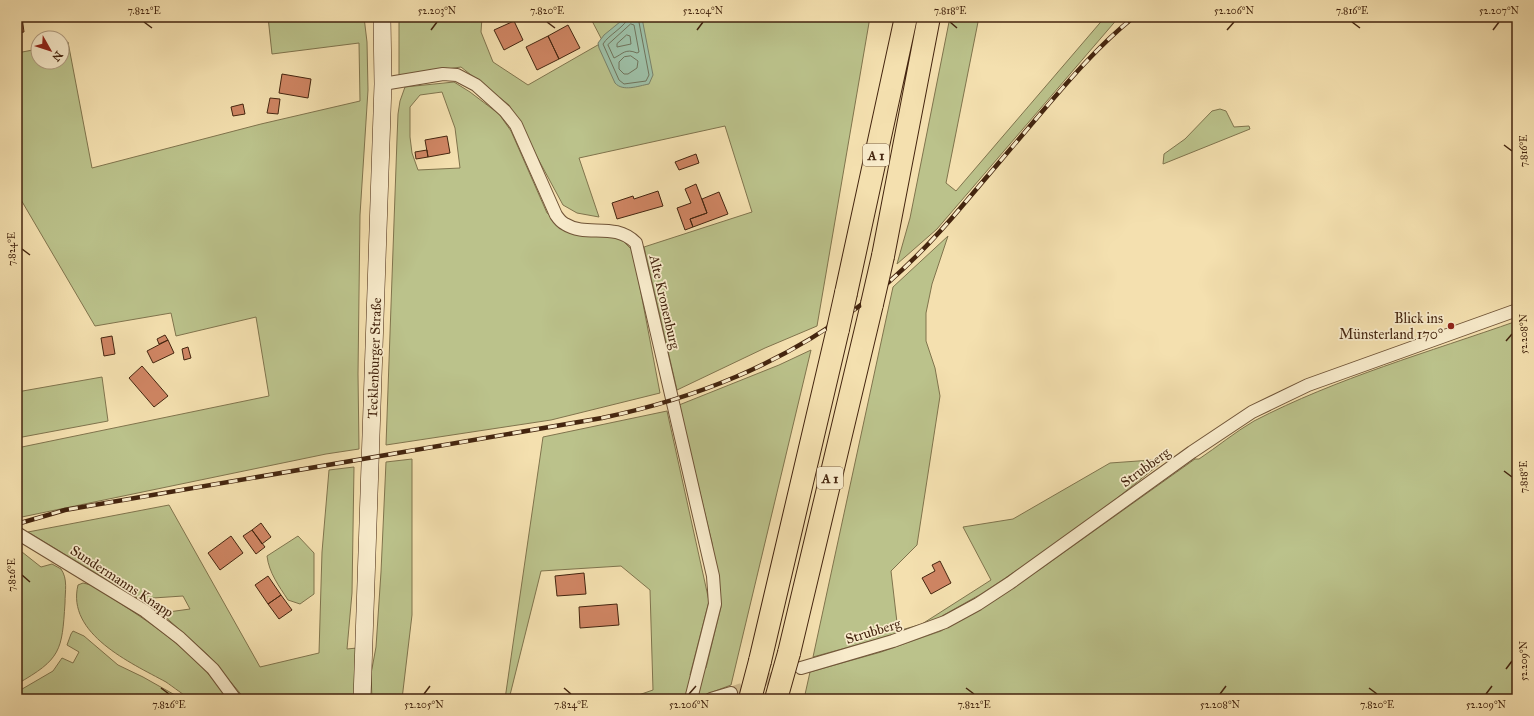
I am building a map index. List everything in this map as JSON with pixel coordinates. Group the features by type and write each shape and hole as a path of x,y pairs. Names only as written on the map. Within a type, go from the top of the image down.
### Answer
{"highway":[{"name":"A 1","path":"740,696 760,661 838,329 906,17"},
{"name":"A 1","path":"776,699 795,660 883,256 930,17"}],"main road":[{"name":"Tecklenburger Straße","path":"362,699 383,84 382,17"}],"street":[{"name":"Alte Kronenburg","path":"383,84 443,74 458,75 476,85 505,111 516,125 556,215 564,224 578,229 621,232 630,236 636,243 714,576 715,604 691,699"},
{"name":"Strubberg","path":"795,660 894,641 945,622 978,604 1010,583 1192,452 1252,412 1308,385 1517,310"},
{"name":"Sundermanns Knapp","path":"17,533 145,611 180,638 213,669 235,699"},
{"path":"711,699 740,696"}],"shaded area":[{"path":"268,17 364,17 367,42 368,90 360,215 358,374 359,449 326,454 17,518 17,448 269,396 256,317 176,336 171,313 95,326 17,193 17,53 30,51 30,70 70,70 70,52 92,168 261,124 360,101 359,43 272,54"},
{"path":"399,17 482,17 481,32 493,62 528,85 603,42 590,17 870,17 817,326 765,348 677,390 644,247 752,212 725,126 579,158 599,217 577,213 563,205 509,105 461,67 399,76"},
{"path":"950,17 979,17 946,183 956,191 1105,17 1119,17 937,229 897,264 910,218"},
{"path":"454,82 470,92 499,114 511,131 547,213 554,218 622,240 633,251 660,393 551,420 386,445 398,114 400,101 405,87","holes":["442,92 455,128 460,168 418,170 412,153 410,137 410,107 420,95"]},
{"path":"1220,109 1226,111 1234,127 1249,126 1250,129 1163,164 1164,154 1185,139 1212,111"},
{"path":"948,236 932,284 926,313 926,341 935,368 940,396 917,545 891,571 898,631 922,624 991,580 963,527 1013,519 1110,463 1166,459 1101,511 1028,563 981,594 935,620 921,626 813,657 893,287"},
{"path":"1517,321 1517,699 804,699 810,672 881,652 941,631 976,611 1042,568 1195,459 1199,459 1254,421 1318,392 1384,366"},
{"path":"811,350 731,685 694,699 627,699 653,690 650,590 621,566 541,571 509,699 505,699 543,437 667,411 709,601 690,675 706,668 721,607 712,543 679,405 779,365"},
{"path":"102,377 108,421 17,438 17,392"},
{"path":"412,459 412,615 402,699 372,699 371,674 376,647 386,462"},
{"path":"354,467 352,593 347,649 357,648 354,699 245,699 208,655 161,613 190,609 183,596 153,598 145,603 28,532 169,505 260,667 319,653 322,552 329,470"},
{"path":"298,536 314,553 314,594 300,604 288,600 272,574 267,556"},
{"path":"17,548 41,567 52,564 61,569 65,577 66,585 64,619 60,643 56,652 43,668 17,684"},
{"path":"83,583 91,585 166,635 199,664 228,699 191,699 166,682 136,666 104,645 91,632 82,618 77,602 78,585"},
{"path":"73,631 84,636 118,665 182,699 17,699 17,692 53,671 62,658 73,663 79,652 67,645"}],"water":[{"path":"626,17 642,18 653,75 649,84 631,88 618,86 615,83 598,43 604,35"}],"building":[{"path":"17,17 22,17 24,32 17,33"},
{"path":"514,21 523,40 504,50 494,30"},
{"path":"568,25 580,48 559,59 548,36"},
{"path":"548,36 559,59 537,70 526,47"},
{"path":"282,74 311,79 308,98 279,93"},
{"path":"270,98 280,99 278,114 267,113"},
{"path":"243,104 245,114 233,116 231,107"},
{"path":"447,136 450,153 428,157 425,140"},
{"path":"427,150 428,157 416,159 415,152"},
{"path":"696,154 699,163 679,170 675,162"},
{"path":"696,184 707,213 690,219 693,227 685,230 677,208 691,203 685,189"},
{"path":"658,191 663,206 617,219 612,203 633,196 634,199"},
{"path":"719,192 728,214 693,227 690,219 707,213 702,199"},
{"path":"165,335 168,340 159,344 157,339"},
{"path":"112,336 115,354 104,356 101,338"},
{"path":"168,340 174,353 153,363 147,351"},
{"path":"188,347 191,358 184,360 182,349"},
{"path":"142,366 168,396 154,407 129,378"},
{"path":"261,523 271,537 262,544 252,530"},
{"path":"252,530 265,547 256,554 243,536"},
{"path":"231,536 243,553 220,570 208,553"},
{"path":"940,561 951,583 931,594 922,578 935,571 932,565"},
{"path":"584,573 586,594 557,596 555,576"},
{"path":"268,576 281,595 268,604 255,585"},
{"path":"281,595 292,610 279,619 268,604"},
{"path":"617,604 619,625 580,628 579,607"}],"tunnel":[{"path":"731,693 784,674"}],"railway":[{"path":"17,524 65,510 602,418 671,400 736,377 798,346 828,328 858,307 900,272 951,219 1074,75 1109,39 1134,17"}],"place":[{"name":"Blick ins Münsterland 170°","path":"1451,326"}]}
